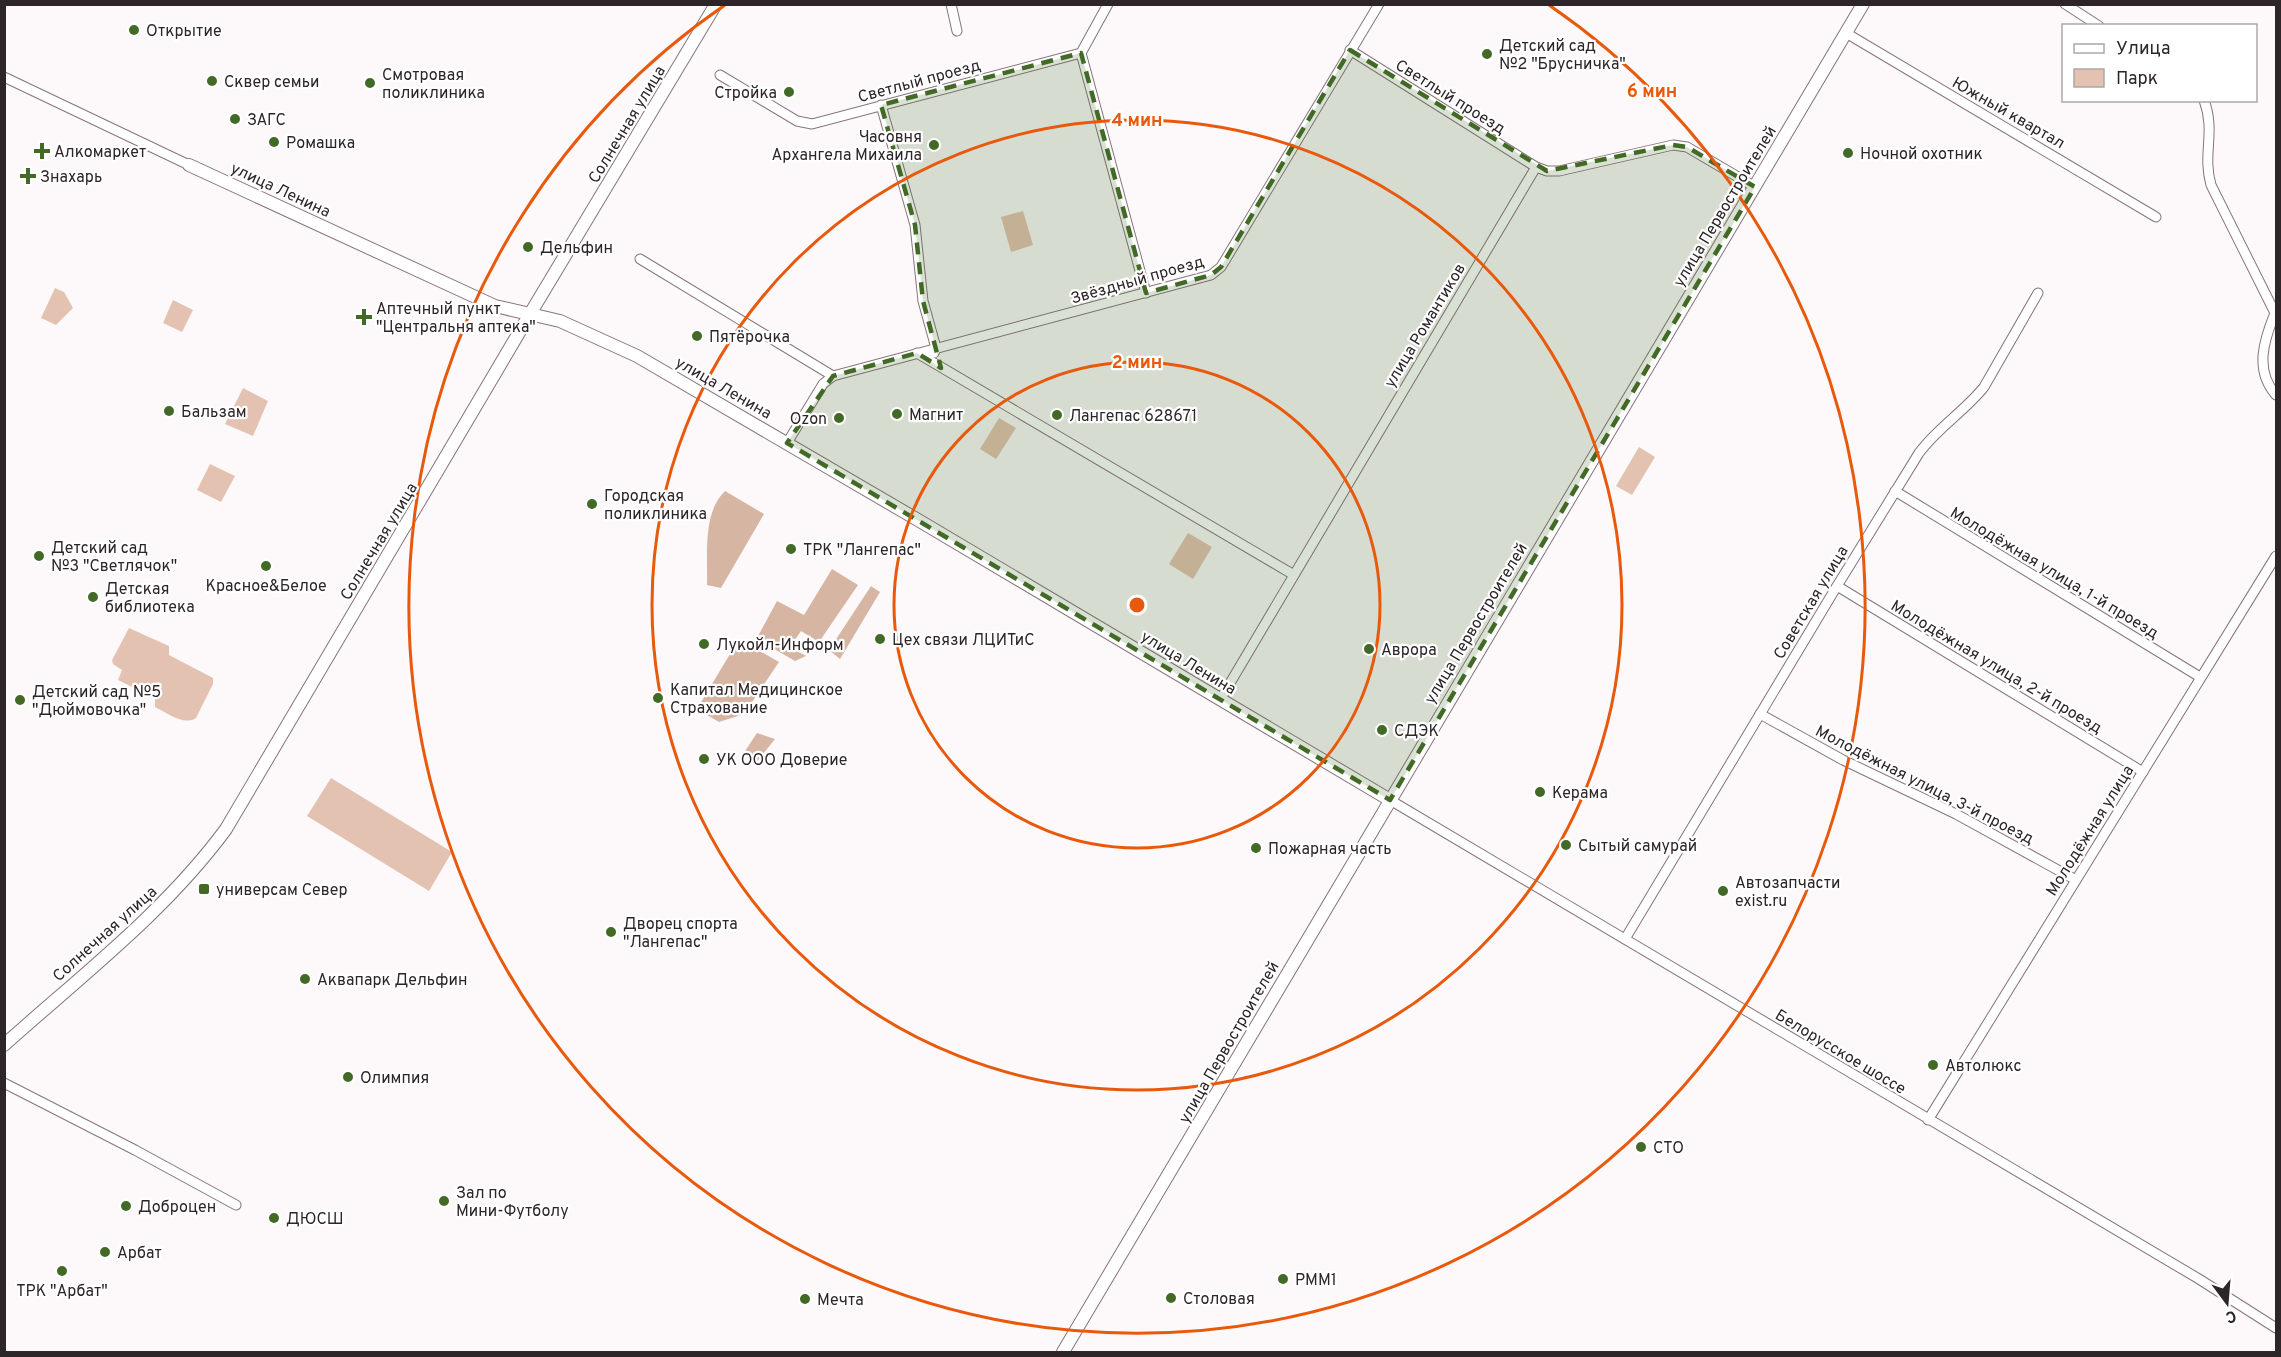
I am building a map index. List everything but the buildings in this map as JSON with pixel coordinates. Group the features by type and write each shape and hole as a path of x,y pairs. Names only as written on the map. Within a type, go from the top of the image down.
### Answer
{"street":[{"name":"Солнечная улица","path":"4,1045 165,901 194,870 226,829 716,4"},
{"path":"951,4 957,31"},
{"path":"1108,4 1082,53 1146,293"},
{"name":"Звёздный проезд","path":"833,376 1211,275 1221,267 1379,4"},
{"name":"улица Первостроителей","path":"1063,1353 1863,4"},
{"path":"2065,4 2096,24"},
{"name":"Южный квартал","path":"1846,33 2156,216"},
{"name":"Светлый проезд","path":"1350,50 1536,167"},
{"name":"Светлый проезд","path":"720,75 804,124 812,124 1082,53"},
{"name":"улица Ленина","path":"4,77 495,306 560,321 614,344 660,368 1390,800"},
{"path":"2205,102 2211,130 2207,162 2211,185 2275,313 2263,348 2263,357 2267,380 2277,395"},
{"path":"881,105 915,225 923,301 936,348 931,361"},
{"path":"1536,167 1547,171 1559,171 1674,145 1687,147 1755,187"},
{"name":"улица Романтиков","path":"1220,700 1536,167"},
{"path":"640,259 833,376 823,384 787,443"},
{"name":"Советская улица","path":"1625,939 1895,491 1926,443 1984,387 2038,293"},
{"path":"917,353 1294,575"},
{"name":"Молодёжная улица, 1-й проезд","path":"1895,491 2200,677"},
{"name":"Молодёжная улица","path":"1928,1120 2200,677 2277,556"},
{"name":"Молодёжная улица, 2-й проезд","path":"1837,586 2143,772"},
{"name":"Молодёжная улица, 3-й проезд","path":"1761,714 1843,760 1956,814 2076,880"},
{"name":"Белорусское шоссе","path":"1390,800 2277,1328"},
{"path":"4,1083 236,1205"}],"highlighted area":[{"path":"1350,50 1547,171 1673,145 1687,147 1755,187 1390,800 787,443 833,376 917,353 941,368 923,301 915,225 881,105 1081,53 1146,293 1211,275 1221,267"}],"green space":[{"path":"1023,211 1033,245 1011,252 1001,217"},
{"path":"55,288 64,292 73,308 56,325 41,318"},
{"path":"173,300 193,310 182,332 163,323"},
{"path":"243,388 268,401 253,436 225,424"},
{"path":"999,418 1016,428 996,459 980,449"},
{"path":"1639,447 1655,457 1632,495 1616,486"},
{"path":"210,464 235,476 221,502 197,490"},
{"path":"1188,533 1212,547 1193,579 1169,564"},
{"path":"129,628 169,646 169,655 213,678 213,684 196,718 181,720 170,715 155,707 155,698 118,680 122,670 113,664 112,660"},
{"path":"331,778 452,852 429,891 307,816"}],"shaded area":[{"path":"725,491 764,514 721,588 707,585 707,548 709,523 718,500"},
{"path":"832,569 858,585 819,642 801,631 790,647 806,656 795,661 769,646 758,636 777,601 804,615"},
{"path":"871,586 880,592 840,659 829,650"},
{"path":"739,639 779,662 744,714 719,722 697,709"},
{"path":"757,733 775,739 755,764 743,754"}],"place":[{"name":"Открытие","path":"134,30"},
{"name":"Детский сад №2 \"Брусничка\"","path":"1487,54"},
{"name":"Сквер семьи","path":"212,81"},
{"name":"Смотровая поликлиника","path":"370,83"},
{"name":"Стройка","path":"789,92"},
{"name":"ЗАГС","path":"235,119"},
{"name":"Ромашка","path":"274,142"},
{"name":"Часовня Архангела Михаила","path":"934,145"},
{"name":"Алкомаркет","path":"42,151"},
{"name":"Ночной охотник","path":"1848,153"},
{"name":"Знахарь","path":"28,176"},
{"name":"Дельфин","path":"528,247"},
{"name":"Аптечный пункт \"Центральня аптека\"","path":"364,317"},
{"name":"Пятёрочка","path":"697,336"},
{"name":"Бальзам","path":"169,411"},
{"name":"Магнит","path":"897,414"},
{"name":"Лангепас 628671","path":"1057,415"},
{"name":"Ozon","path":"839,418"},
{"name":"Городская поликлиника","path":"592,504"},
{"name":"ТРК \"Лангепас\"","path":"791,549"},
{"name":"Детский сад №3 \"Светлячок\"","path":"39,556"},
{"name":"Красное&Белое","path":"266,566"},
{"name":"Детская библиотека","path":"93,597"},
{"name":"Цех связи ЛЦИТиС","path":"880,639"},
{"name":"Лукойл-Информ","path":"704,644"},
{"name":"Аврора","path":"1369,649"},
{"name":"Капитал Медицинское Страхование","path":"658,698"},
{"name":"Детский сад №5 \"Дюймовочка\"","path":"20,700"},
{"name":"СДЭК","path":"1382,730"},
{"name":"УК ООО Доверие","path":"704,759"},
{"name":"Керама","path":"1540,792"},
{"name":"Сытый самурай","path":"1566,845"},
{"name":"Пожарная часть","path":"1256,848"},
{"name":"универсам Север","path":"204,889"},
{"name":"Автозапчасти exist.ru","path":"1723,891"},
{"name":"Дворец спорта \"Лангепас\"","path":"611,932"},
{"name":"Аквапарк Дельфин","path":"305,979"},
{"name":"Автолюкс","path":"1933,1065"},
{"name":"Олимпия","path":"348,1077"},
{"name":"СТО","path":"1641,1147"},
{"name":"Зал по Мини-Футболу","path":"444,1201"},
{"name":"Доброцен","path":"126,1206"},
{"name":"ДЮСШ","path":"274,1218"},
{"name":"Арбат","path":"105,1252"},
{"name":"ТРК \"Арбат\"","path":"62,1271"},
{"name":"РММ1","path":"1283,1279"},
{"name":"Столовая","path":"1171,1298"},
{"name":"Мечта","path":"805,1299"}]}
